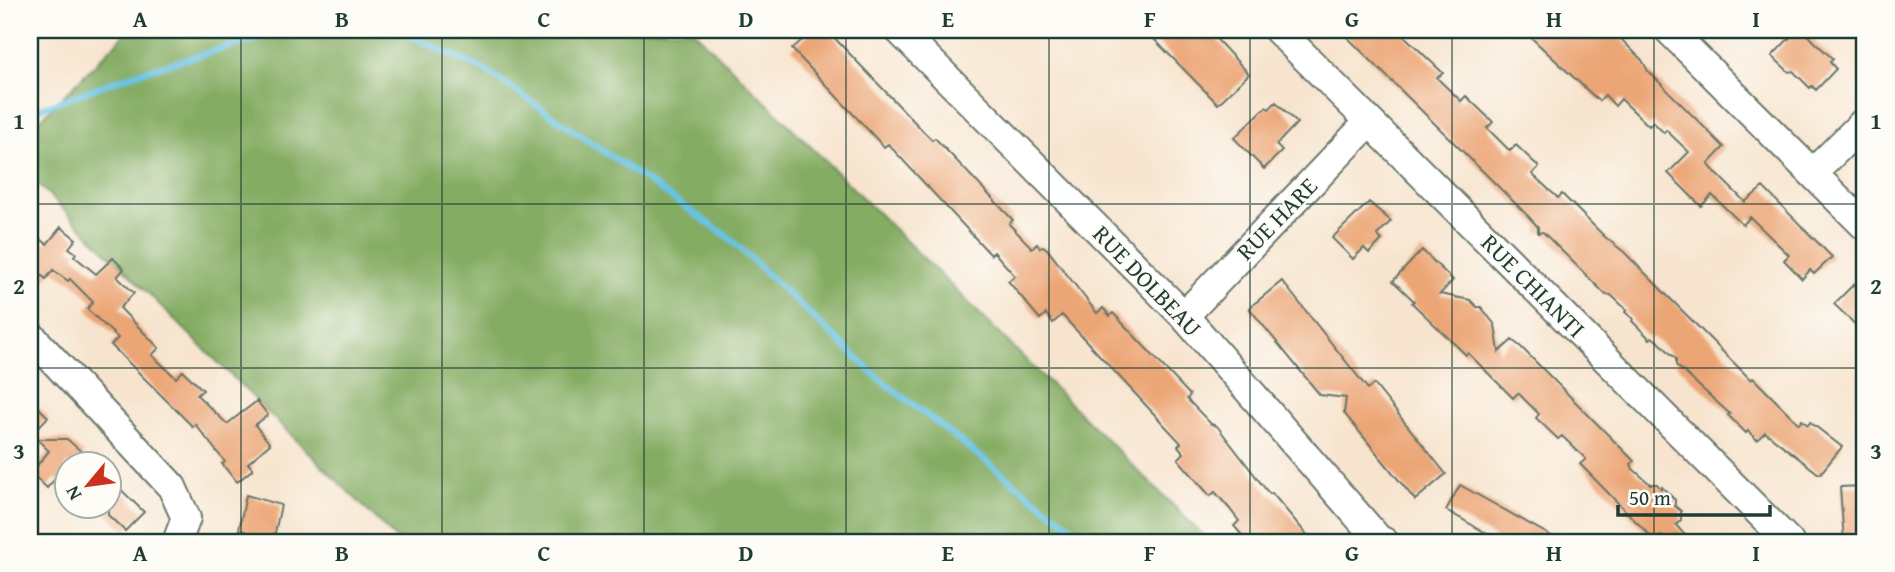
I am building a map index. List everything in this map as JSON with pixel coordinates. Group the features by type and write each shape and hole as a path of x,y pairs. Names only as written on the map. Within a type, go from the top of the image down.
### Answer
{"street":[{"name":"RUE DOLBEAU","path":"898,30 1184,316 1378,539 1384,542"},
{"name":"RUE CHIANTI","path":"1278,30 1789,542"},
{"path":"1669,30 1865,226"},
{"path":"1813,173 1865,121"},
{"name":"RUE HARE","path":"1184,316 1369,122"},
{"path":"30,335 172,487 186,518 177,542"}],"green space":[{"path":"129,30 693,30 1210,542 399,542 30,176 30,130"}],"building":[{"path":"813,30 827,30 1013,220 1009,224 1032,248 1037,244 1040,248 1043,246 1047,249 1097,313 1103,308 1110,316 1113,313 1190,395 1187,399 1211,424 1217,426 1267,491 1272,493 1313,542 1248,542 1234,526 1239,521 1229,508 1215,492 1210,496 1178,459 1184,453 1178,446 1181,443 1062,315 1053,323 1046,314 1040,319 1008,281 1015,276 994,252 991,255 888,144 884,147 792,49"},
{"path":"1145,30 1208,30 1249,74 1218,104"},
{"path":"1340,30 1398,30 1443,73 1437,78 1461,101 1466,96 1493,122 1487,128 1510,151 1516,145 1539,167 1532,174 1558,198 1562,194 1624,252 1751,380 1753,378 1799,424 1802,420 1808,425 1810,422 1842,447 1821,473 1765,432 1757,440 1748,431 1746,433 1728,415 1730,414 1676,365 1676,359 1660,343 1652,337 1650,339 1632,321 1625,312 1627,310 1611,295 1606,295 1543,232 1538,233 1538,227 1528,216"},
{"path":"1523,30 1612,30 1642,60 1648,71 1724,147 1708,164 1717,174 1745,202 1763,187 1832,257 1814,274 1810,270 1802,279 1784,260 1789,255 1750,217 1743,225 1712,195 1701,206 1668,173 1689,152 1666,130 1664,133 1653,122 1649,126 1621,99 1615,106 1605,95 1599,101"},
{"path":"1797,30 1802,30 1833,59 1830,62 1836,69 1816,90 1812,86 1810,88 1793,71 1789,72 1772,56"},
{"path":"1276,102 1297,123 1276,145 1282,151 1264,169 1234,138 1266,107 1269,109"},
{"path":"1369,202 1391,221 1377,235 1382,240 1369,253 1364,248 1353,259 1332,238"},
{"path":"61,227 76,239 69,248 76,253 74,256 96,274 113,258 124,269 117,277 134,293 120,308 159,348 152,355 176,378 183,371 203,390 197,395 227,424 257,401 268,415 255,425 270,444 248,463 253,469 237,482 195,424 193,427 111,345 118,338 87,309 93,302 70,279 68,281 53,270 46,279 30,266 30,231 47,244"},
{"path":"1422,250 1453,280 1440,294 1470,300 1477,307 1481,307 1495,325 1499,352 1512,340 1521,347 1634,461 1631,464 1633,469 1650,484 1657,484 1661,489 1662,487 1675,500 1675,506 1681,511 1681,520 1676,525 1691,542 1667,542 1661,536 1655,541 1580,464 1586,459 1562,436 1558,439 1536,418 1539,414 1518,393 1513,398 1412,303 1414,301 1393,281"},
{"path":"1282,281 1368,389 1374,384 1446,474 1415,500 1344,413 1346,398 1320,395 1249,308"},
{"path":"1854,284 1865,295 1865,334 1834,304"},
{"path":"30,399 48,417 30,436"},
{"path":"37,439 67,439 78,449 52,449 52,482 47,488 31,473 49,451"},
{"path":"1460,485 1562,542 1492,542 1495,538 1446,510"},
{"path":"1865,486 1865,542 1844,542 1840,487"},
{"path":"122,491 144,512 125,531 113,520 122,520"},
{"path":"246,495 281,505 273,542 243,542 245,531 239,530"}],"waterway":[{"path":"30,112 137,73 289,30"},
{"path":"385,30 401,32 487,71 727,236 877,377 1091,542"}]}
